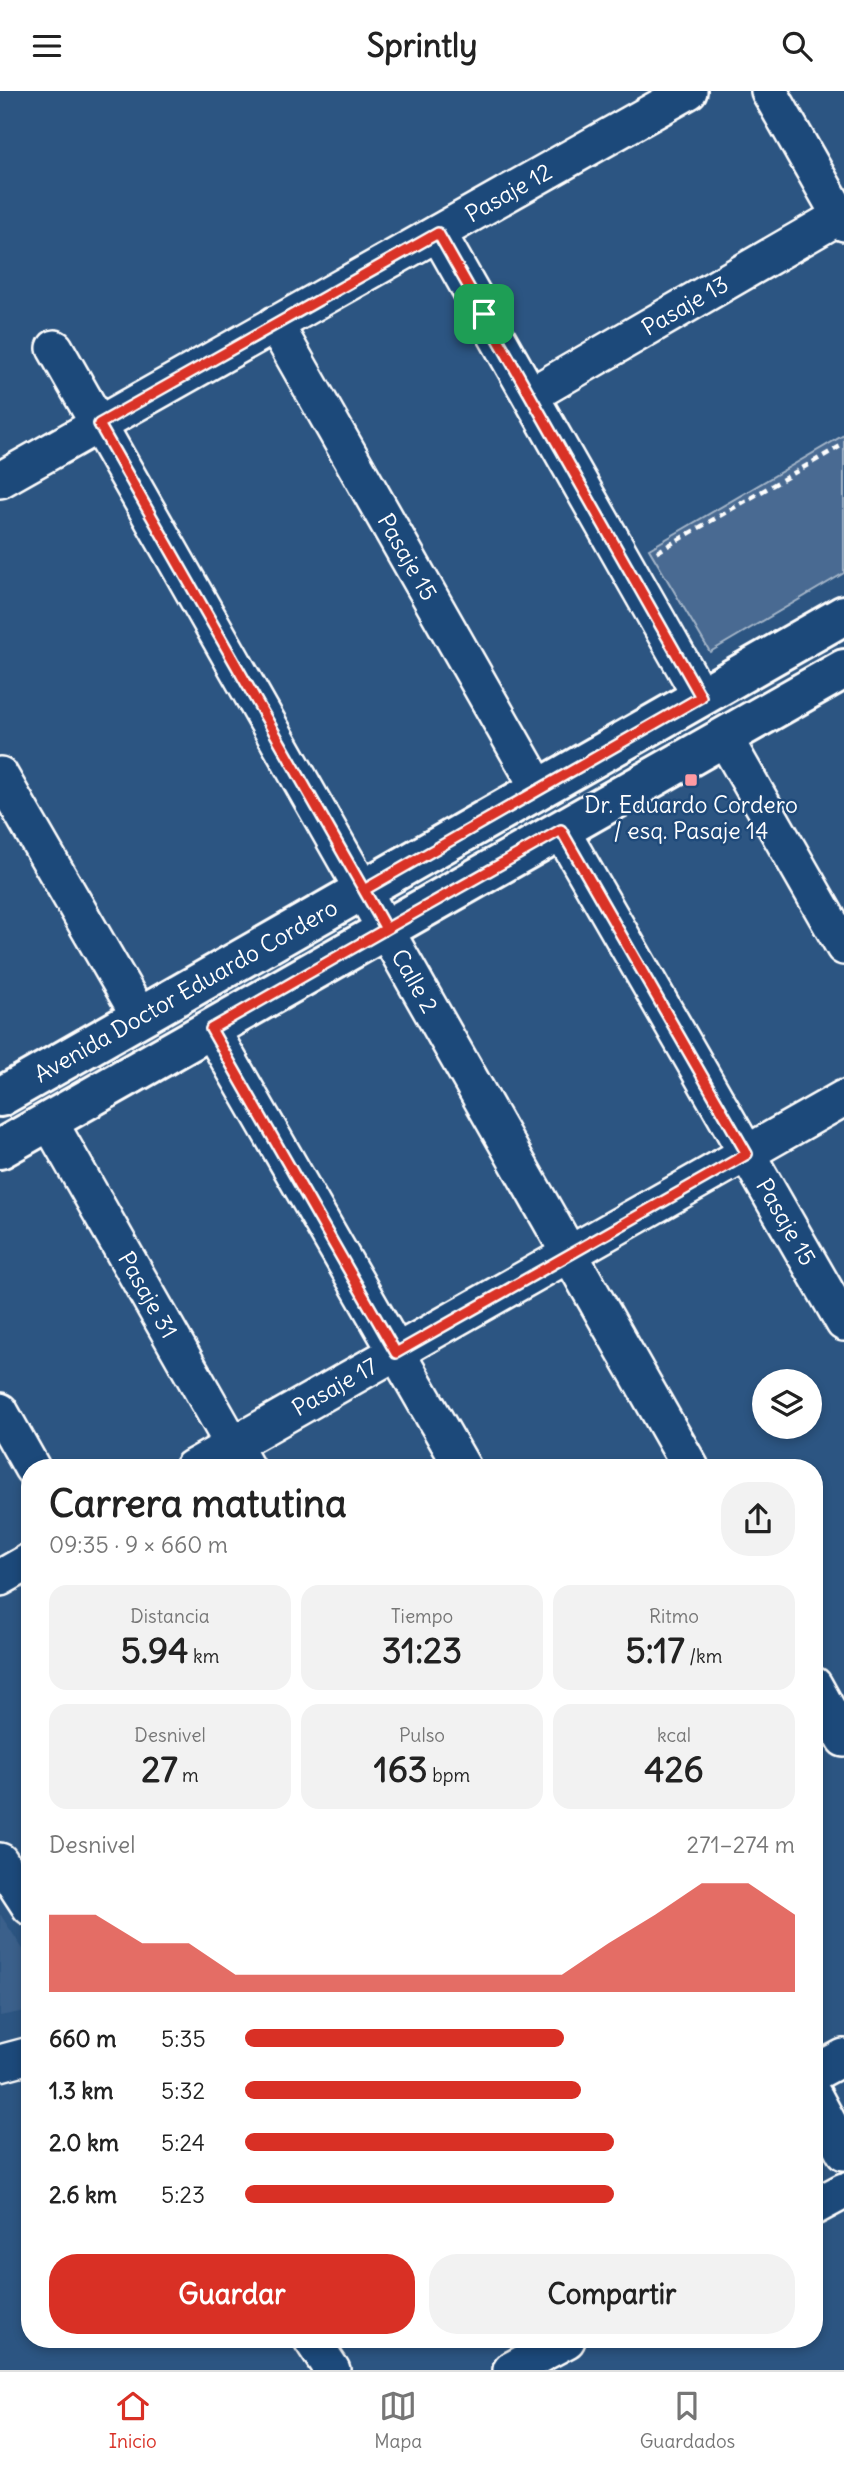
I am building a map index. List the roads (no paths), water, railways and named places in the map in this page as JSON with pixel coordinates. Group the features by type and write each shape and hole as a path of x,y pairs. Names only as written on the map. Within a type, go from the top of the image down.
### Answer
{"street":[{"name":"Pasaje 12","path":"0,480 689,91"},
{"path":"769,91 842,220"},
{"name":"Pasaje 13","path":"531,395 842,220"},
{"path":"438,233 701,697"},
{"name":"Pasaje 15","path":"275,324 539,789"},
{"name":"Calle 2","path":"55,348 686,1459"},
{"name":"Avenida Doctor Eduardo Cordero","path":"0,1097 844,615"},
{"name":"Avenida Doctor Eduardo Cordero","path":"0,1149 844,669"},
{"path":"724,737 840,930"},
{"path":"0,775 140,1017"},
{"name":"Pasaje 15","path":"561,830 844,1324"},
{"path":"211,1029 458,1459"},
{"name":"Pasaje 17","path":"239,1457 396,1353 844,1098"},
{"name":"Pasaje 31","path":"49,1121 239,1457"},
{"path":"0,1411 27,1459"},
{"path":"0,1578 21,1566"},
{"path":"823,1707 835,1736"},
{"path":"0,1861 21,1893"},
{"path":"0,2063 21,2057"},
{"path":"823,2068 844,2057"},
{"path":"823,2113 844,2153"},
{"path":"823,2202 844,2191"},
{"path":"317,2348 332,2370"},
{"path":"511,2370 553,2348"}],"place":[{"name":"Dr. Eduardo Cordero / esq. Pasaje 14","path":"691,780"}]}
